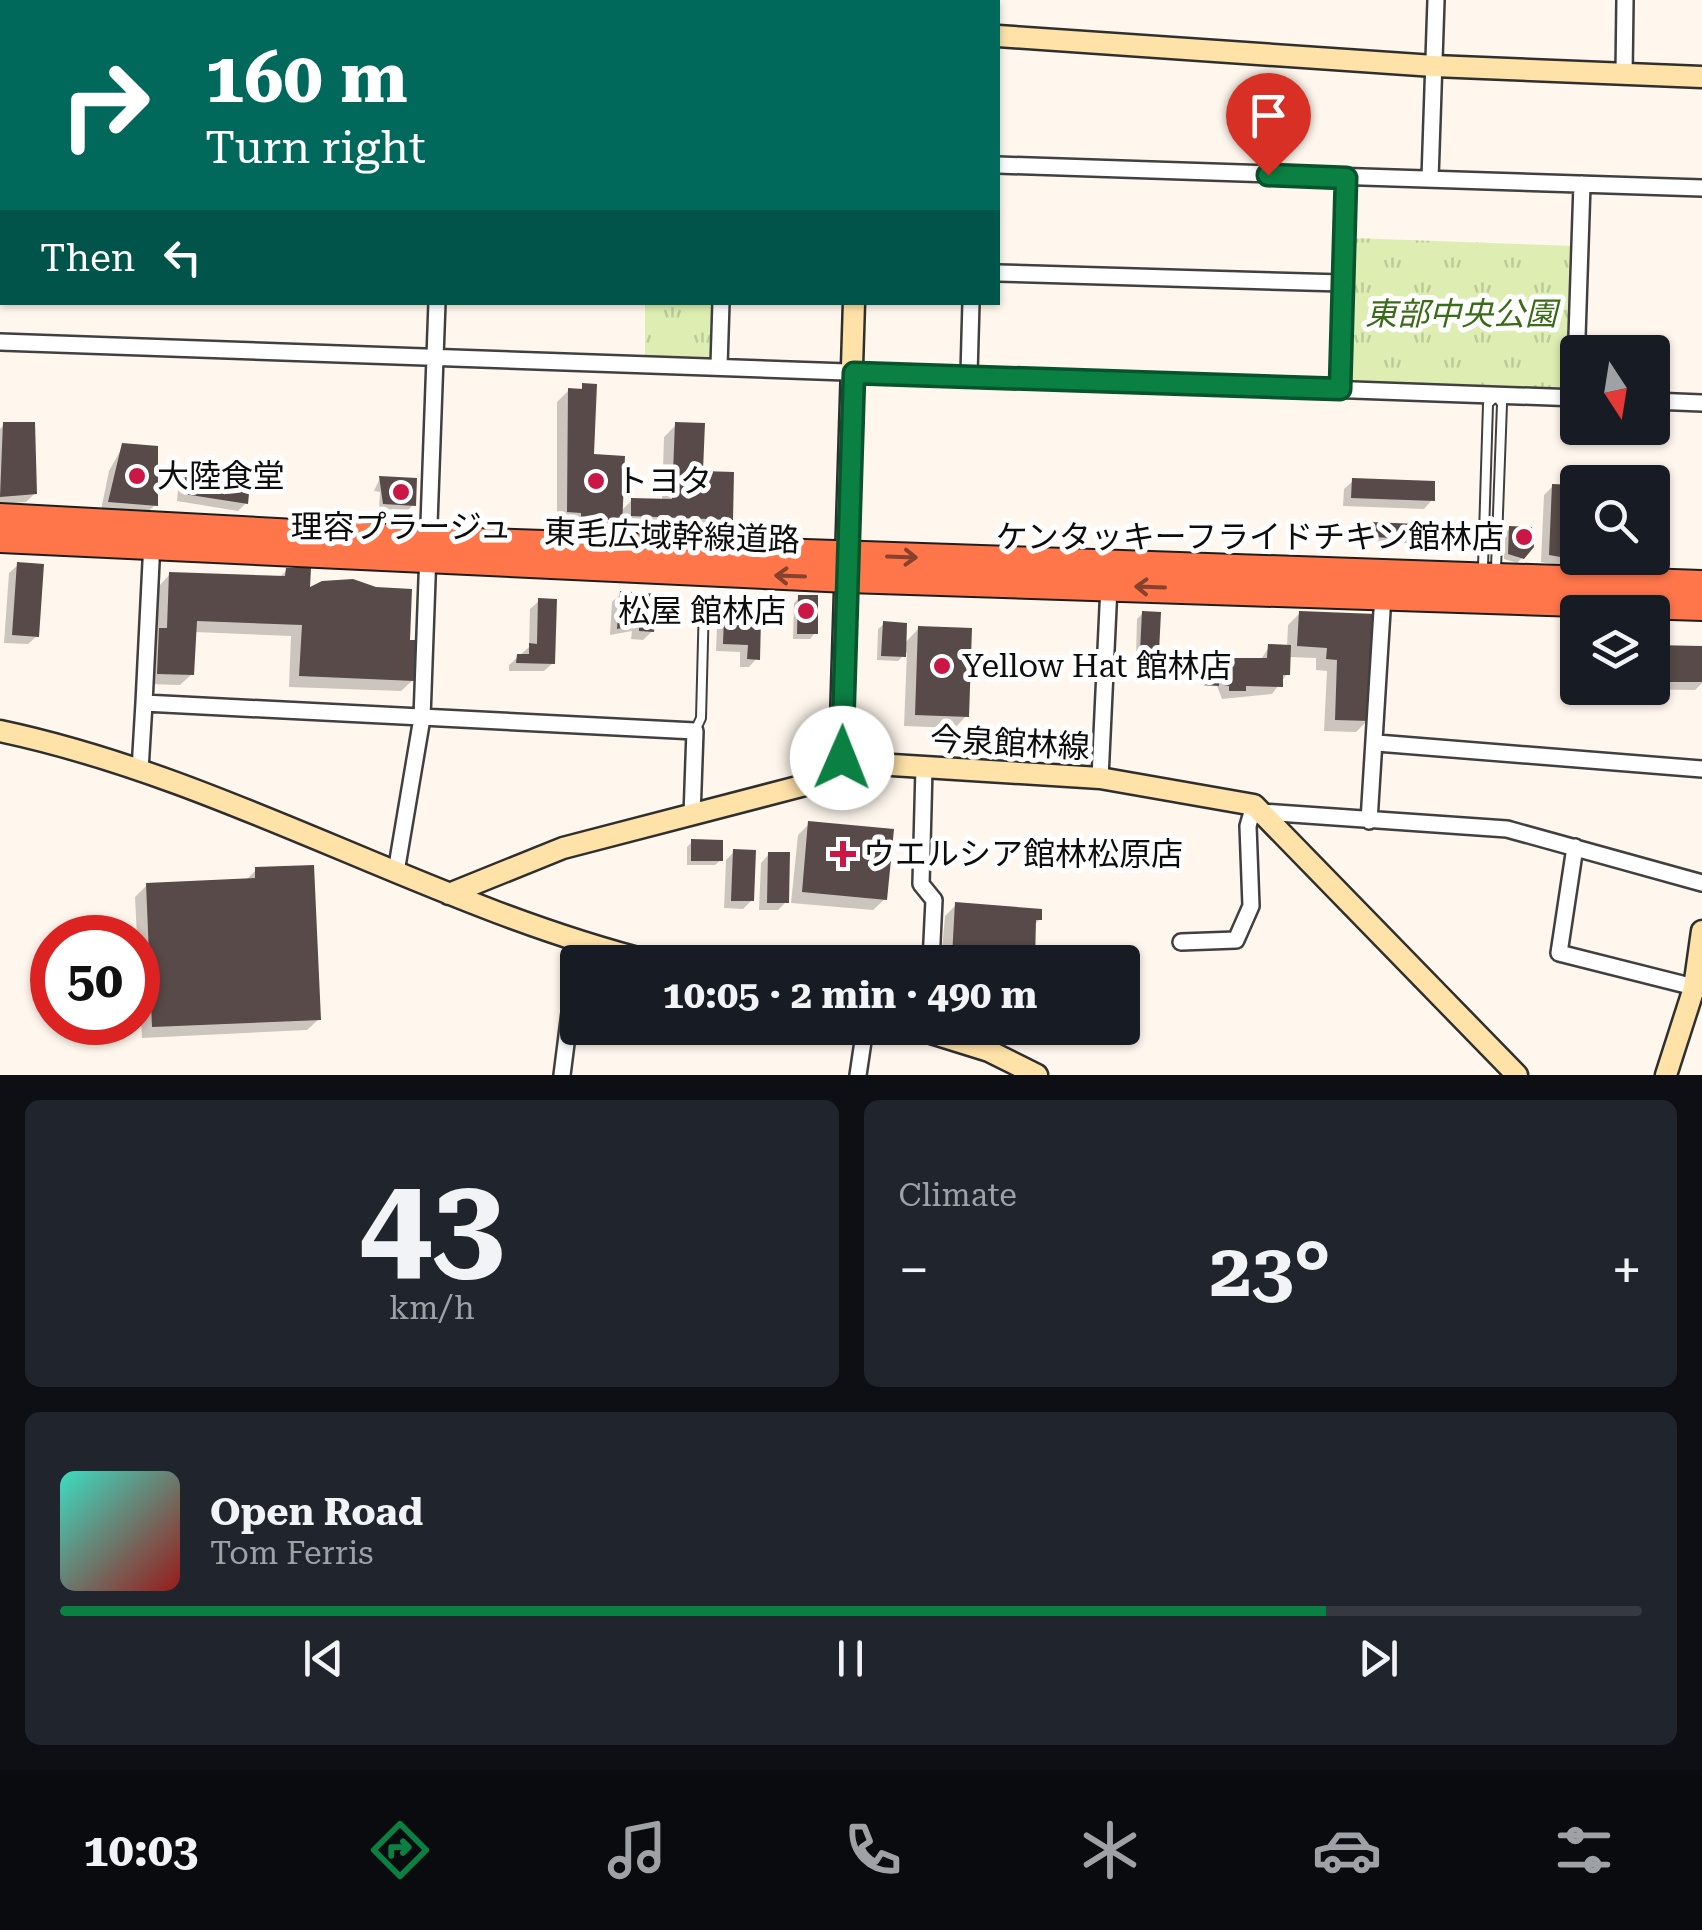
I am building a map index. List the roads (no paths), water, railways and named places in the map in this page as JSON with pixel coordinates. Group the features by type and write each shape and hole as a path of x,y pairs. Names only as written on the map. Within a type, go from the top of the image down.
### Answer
{"highway":[{"name":"東毛広域幹線道路","path":"0,518 152,538"},
{"name":"東毛広域幹線道路","path":"0,538 152,538 849,567 1702,585"},
{"name":"東毛広域幹線道路","path":"849,567 1109,586 1702,606"}],"street":[{"path":"1430,179 1436,0"},
{"path":"1624,74 1625,0"},
{"path":"1000,36 1434,66 1702,77"},
{"path":"1000,165 1702,188"},
{"path":"1340,389 1346,178"},
{"path":"1578,335 1582,184"},
{"path":"1000,272 1342,283"},
{"path":"396,872 422,718 438,305"},
{"path":"719,366 721,305"},
{"path":"449,894 562,848 836,776 849,765 840,753 849,567 854,305"},
{"path":"969,374 971,305"},
{"path":"0,342 435,354 1560,397"},
{"path":"1670,402 1702,403"},
{"path":"140,770 152,538"},
{"path":"1100,778 1109,586"},
{"path":"1369,821 1377,743 1383,595"},
{"path":"144,703 695,730 692,816"},
{"path":"0,730 140,770 449,894 589,945"},
{"path":"1377,743 1702,770"},
{"name":"今泉館林線","path":"849,765 1100,778 1258,808"},
{"path":"924,768 921,884 934,900 932,945"},
{"path":"1258,808 1369,821 1508,829 1702,883"},
{"path":"1182,942 1236,940 1251,906 1248,826 1258,808"},
{"path":"1258,808 1517,1075"},
{"path":"1576,846 1559,953 1698,988"},
{"path":"1672,1072 1698,988 1702,931"},
{"path":"562,1075 578,942"},
{"path":"858,1075 862,1045"},
{"path":"972,1045 1037,1075"}],"lane":[{"path":"1496,395 1502,404 1496,568 1489,578 1483,567 1488,404 1496,395"},
{"path":"695,730 701,718 704,602"}],"place":[{"name":"大陸食堂","path":"137,476"},
{"name":"トヨタ","path":"596,481"},
{"name":"理容プラージュ","path":"401,492"},
{"name":"ケンタッキーフライドチキン館林店","path":"1524,537"},
{"name":"松屋 館林店","path":"806,611"},
{"name":"Yellow Hat 館林店","path":"942,666"},
{"name":"ウエルシア館林松原店","path":"843,854"}],"park label":[{"name":"東部中央公園","path":"1461,314"}]}
